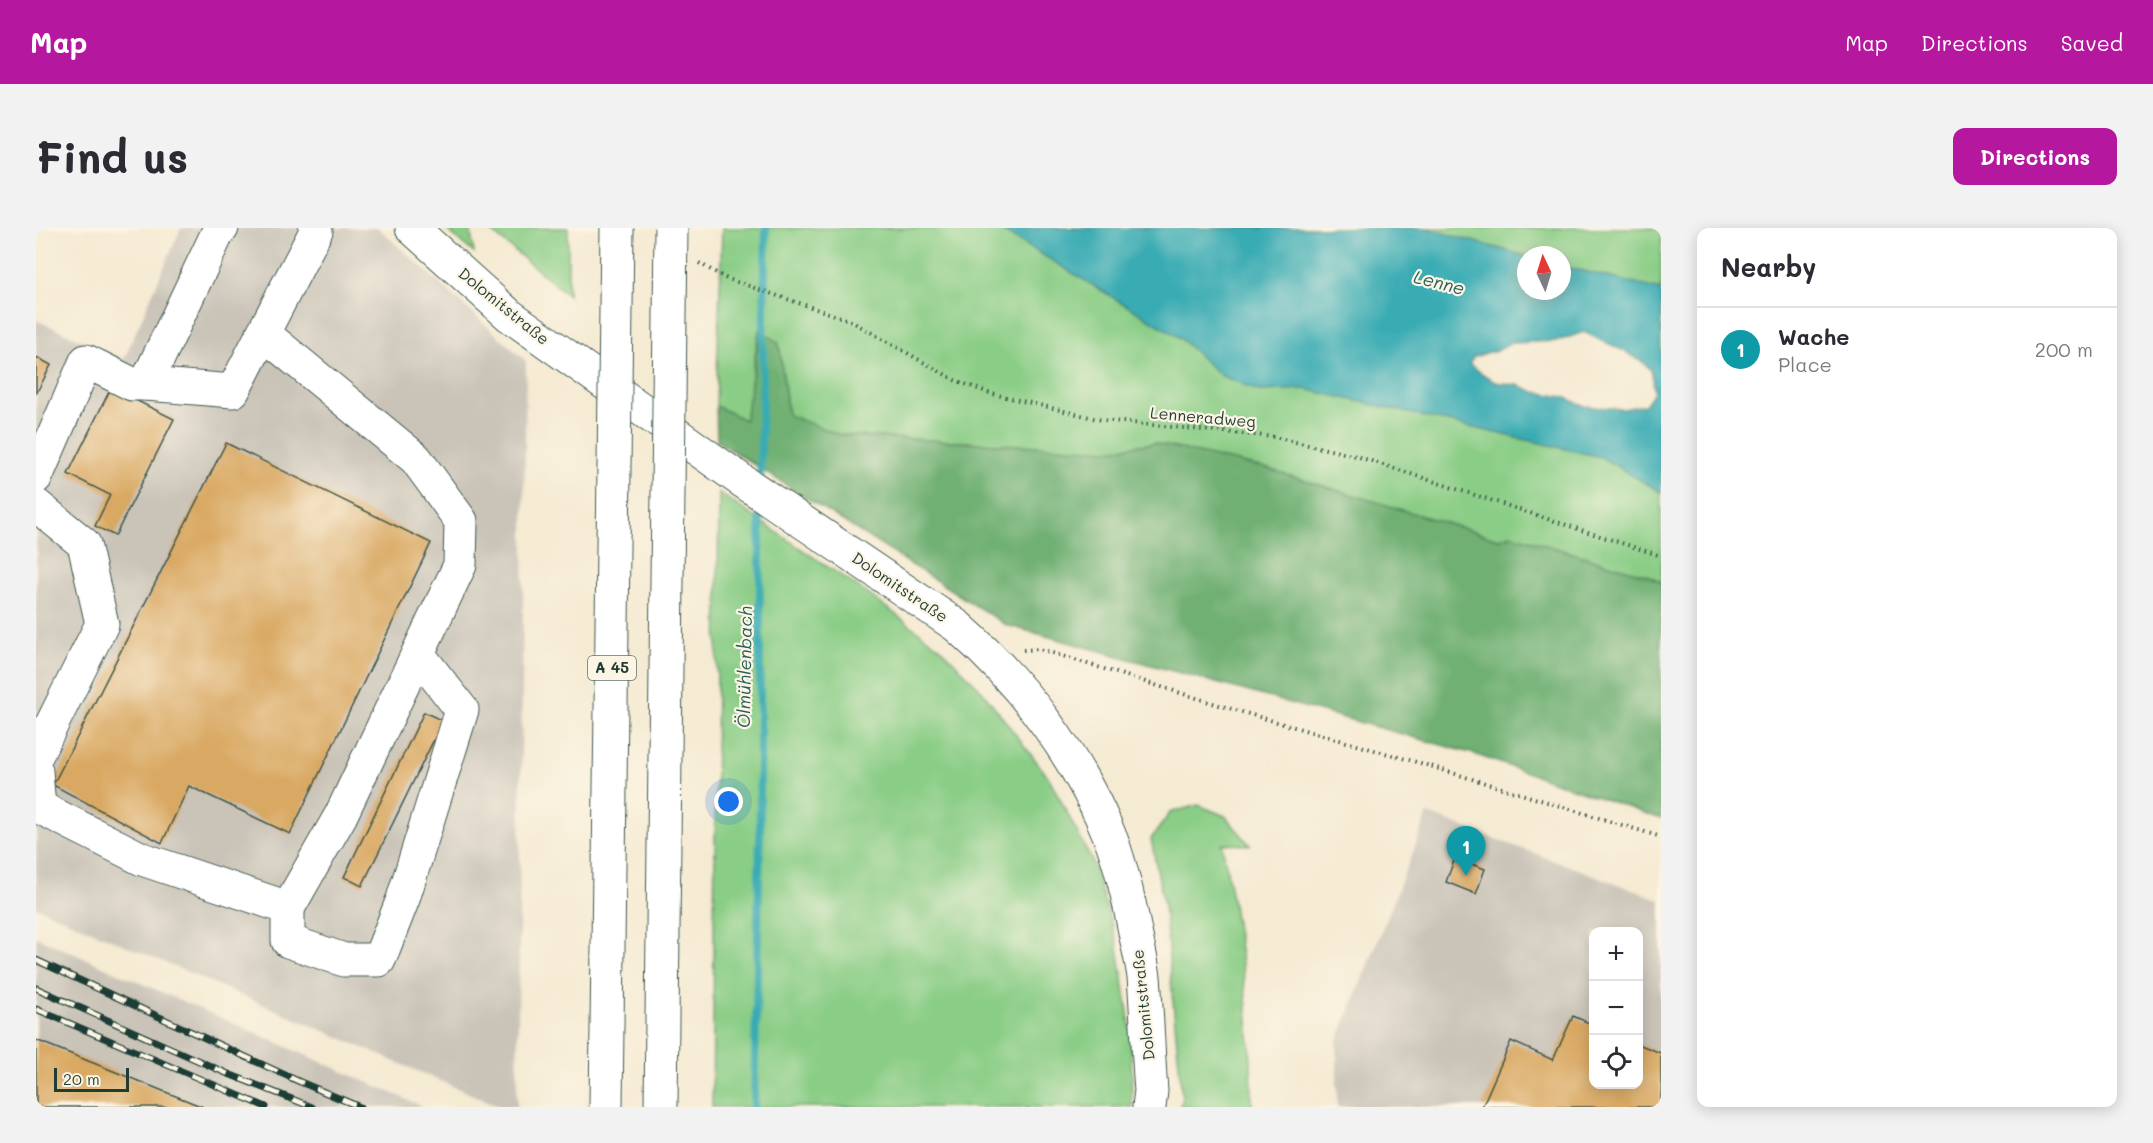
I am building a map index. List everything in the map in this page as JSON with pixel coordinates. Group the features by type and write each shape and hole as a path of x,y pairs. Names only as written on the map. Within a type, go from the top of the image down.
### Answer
{"main road":[{"path":"146,384 218,232 222,228"},
{"path":"36,477 86,362 132,384 233,391 316,231 315,228"},
{"name":"Dolomitstraße","path":"412,228 509,315 738,478 957,626 987,652 1027,698 1060,744 1093,798 1111,840 1126,887 1143,975 1151,1091 1149,1107"},
{"name":"A 45","path":"606,1107 617,228"},
{"path":"661,1107 671,228"},
{"path":"263,333 416,459 461,521 460,565 341,815 288,908 288,941 344,960 379,960 403,899 462,710 418,654"},
{"path":"36,505 84,544 102,624 36,756"},
{"path":"36,771 39,807 142,859 288,908"}],"path":[{"name":"Lenneradweg","path":"751,288 849,320 956,380 989,393 1102,420 1274,436 1356,456 1661,556"},
{"path":"987,652 1040,649 1235,710 1430,766 1661,837"}],"shaded area":[{"path":"181,228 378,228 526,361 517,1107 501,1107 36,907 36,320 124,359"},
{"path":"1428,814 1661,900 1661,1107 1337,1107 1337,1043"},
{"path":"36,937 424,1107 36,1107"}],"green space":[{"path":"445,228 470,228 474,253"},
{"path":"487,228 568,228 568,295"},
{"path":"722,228 998,228 1179,337 1220,375 1259,391 1305,389 1601,457 1661,492 1661,582 1649,576 1512,535 1498,539 1264,468 1154,443 1108,450 840,435 788,415 779,344 759,329 745,421 716,406"},
{"path":"1425,228 1661,228 1661,290 1571,268 1571,246 1517,246 1517,254"},
{"path":"760,329 779,344 788,415 840,435 1108,450 1154,443 1264,468 1498,539 1512,535 1649,576 1661,582 1661,819 1474,754 1006,625 717,441 716,406 745,420"},
{"path":"719,493 868,594 941,648 983,692 1049,778 1092,861 1117,942 1131,1031 1132,1107 712,1107"},
{"path":"1198,805 1225,816 1250,845 1222,844 1234,910 1247,1008 1252,1107 1180,1107 1182,1098 1164,905 1151,839 1170,813"}],"water":[{"name":"Lenne","path":"998,228 1425,228 1517,254 1517,300 1571,300 1571,268 1661,290 1661,492 1601,457 1305,389 1259,391 1220,375 1179,337","holes":["1584,332 1630,354 1650,369 1654,392 1645,405 1622,409 1584,406 1564,397 1535,392 1518,385 1495,382 1469,364 1474,357 1494,352 1511,343 1558,341"]}],"building":[{"path":"36,357 51,365 36,394"},
{"path":"111,388 174,419 115,536 95,526 110,495 68,474"},
{"path":"226,443 431,543 290,834 189,786 162,843 53,785"},
{"path":"424,712 443,721 362,886 344,877"},
{"path":"1455,858 1485,869 1476,894 1446,882"},
{"path":"1573,1016 1589,1023 1589,1089 1643,1089 1643,1046 1661,1053 1661,1107 1482,1107 1511,1041 1553,1060"},
{"path":"36,1040 203,1107 36,1107"}],"waterway":[{"name":"Ölmühlenbach","path":"760,482 766,228"},
{"name":"Ölmühlenbach","path":"754,1107 760,836 760,503"}],"railway":[{"path":"36,960 298,1081 360,1107"},
{"path":"36,988 226,1073 312,1107"},
{"path":"36,1009 266,1107"}],"place":[{"name":"Wache","path":"1466,876"}]}
